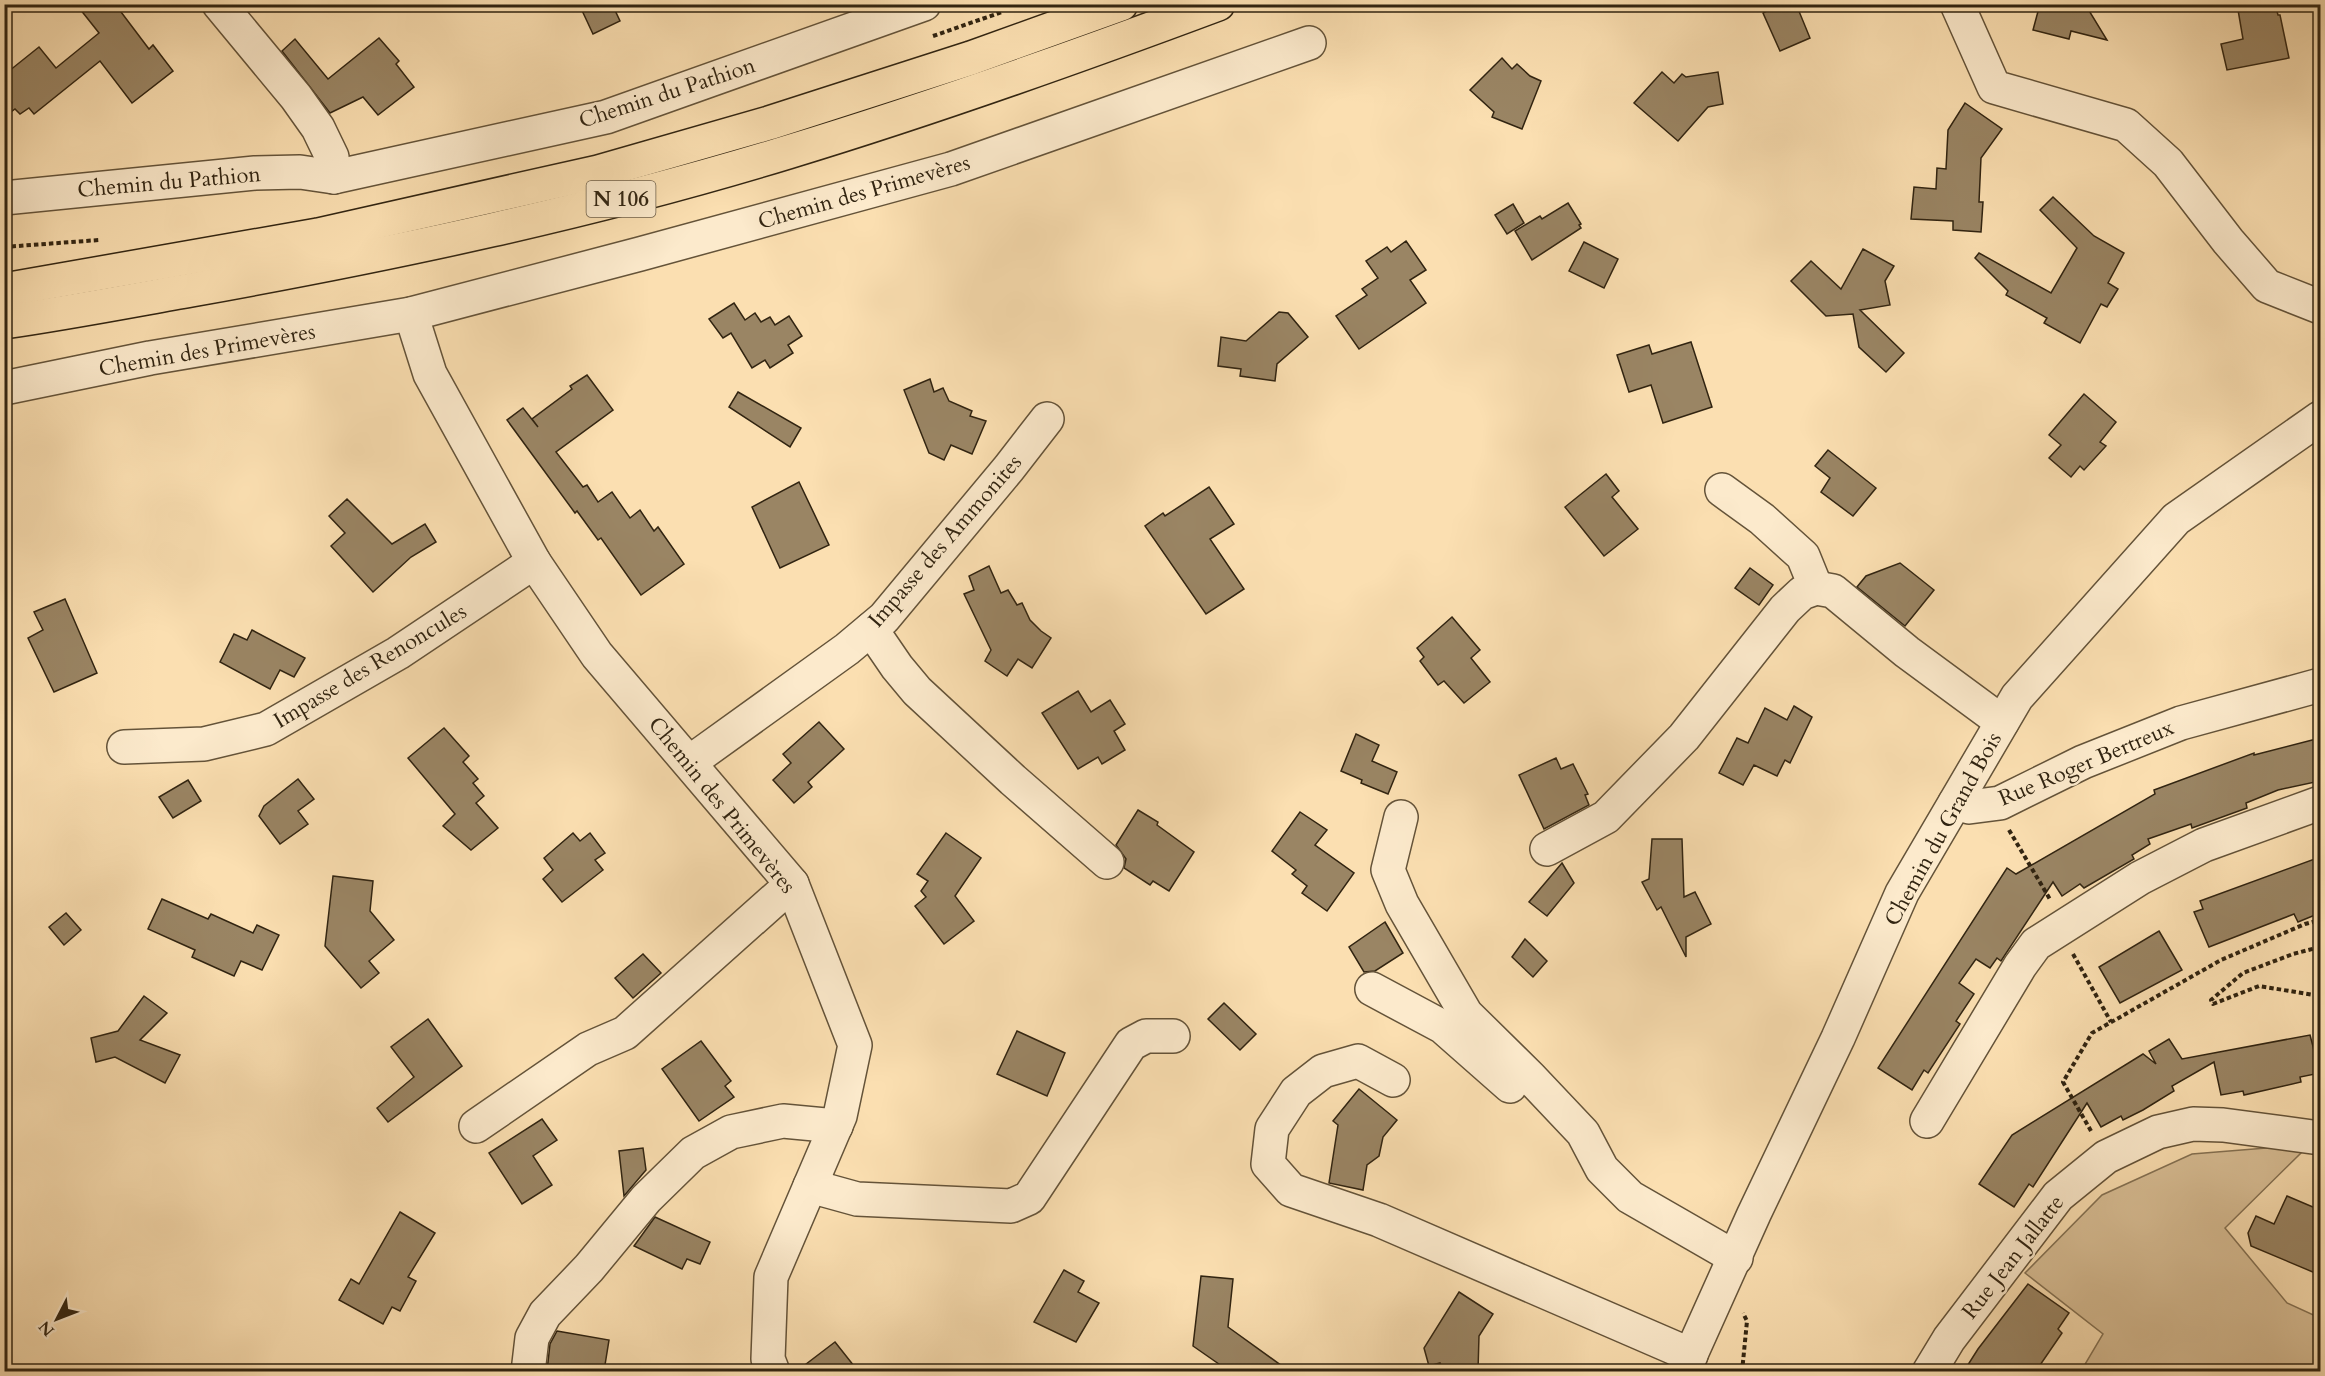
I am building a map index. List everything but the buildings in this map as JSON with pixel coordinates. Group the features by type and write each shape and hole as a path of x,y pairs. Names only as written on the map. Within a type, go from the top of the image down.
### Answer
{"main road":[{"name":"N 106","path":"4,290 318,235 598,171 769,123 971,58 1121,4"},
{"name":"N 106","path":"4,322 322,267 460,238 615,200 787,153 955,98 1218,4"}],"street":[{"path":"219,4 318,128 332,157 334,177"},
{"name":"Chemin du Pathion","path":"4,198 255,172 300,172 334,177 606,117 924,4"},
{"path":"1957,4 1994,87 2126,125 2168,163 2228,241 2267,286 2320,307"},
{"name":"Chemin des Primevères","path":"4,388 150,358 411,314 951,169 1309,43"},
{"name":"Chemin des Primevères","path":"411,314 430,374 534,562 597,655 792,884 855,1045 840,1116 771,1277 768,1359 772,1371"},
{"name":"Chemin du Grand Bois","path":"1687,1363 1754,1214 1839,1038 1902,894 2016,697 2176,519 2320,418"},
{"name":"Impasse des Ammonites","path":"690,762 847,649 884,618 1047,419"},
{"path":"1722,490 1762,519 1803,556 1816,588"},
{"name":"Impasse des Renoncules","path":"124,747 204,744 266,729 398,654 534,562"},
{"path":"1547,849 1606,817 1684,737 1785,609 1802,594 1816,588 1833,591 1907,652 2002,722"},
{"path":"871,628 897,667 917,691 1013,780 1107,862"},
{"name":"Rue Roger Bertreux","path":"1955,803 1969,807 2000,803 2084,762 2181,723 2320,685"},
{"path":"1927,1121 2020,966 2036,944 2140,878 2204,845 2320,803"},
{"path":"1401,817 1388,870 1402,904 1466,1014 1531,1078 1582,1133 1602,1169"},
{"path":"476,1126 588,1049 625,1033 792,884"},
{"path":"1372,989 1443,1027 1507,1083 1568,1147 1602,1169 1630,1197 1731,1269"},
{"path":"810,1186 857,1199 1011,1206 1029,1198 1131,1044 1146,1036 1173,1036"},
{"path":"1393,1080 1358,1060 1323,1071 1296,1092 1272,1129 1268,1164 1291,1190 1379,1220 1687,1363"},
{"path":"528,1371 532,1338 545,1314 589,1268 646,1199 693,1152 731,1132 783,1121 836,1126"},
{"name":"Rue Jean Jallatte","path":"1929,1371 1949,1339 2058,1196 2106,1157 2158,1132 2193,1124 2223,1125 2320,1138"}],"path":[{"path":"4,247 101,240"},
{"path":"2005,822 2055,908 2058,929 2111,1022"},
{"path":"2092,1133 2063,1082 2092,1033 2221,960 2305,924 2320,920"},
{"path":"2320,947 2293,954 2243,973 2211,1000 2213,1004 2259,986 2320,996"},
{"path":"1731,1269 1747,1321 1742,1371"}],"shaded area":[{"path":"2291,1146 2304,1150 2225,1228 2287,1303 2320,1318 2320,1371 2081,1371 2103,1334 2025,1273 2102,1195 2192,1154"}]}
